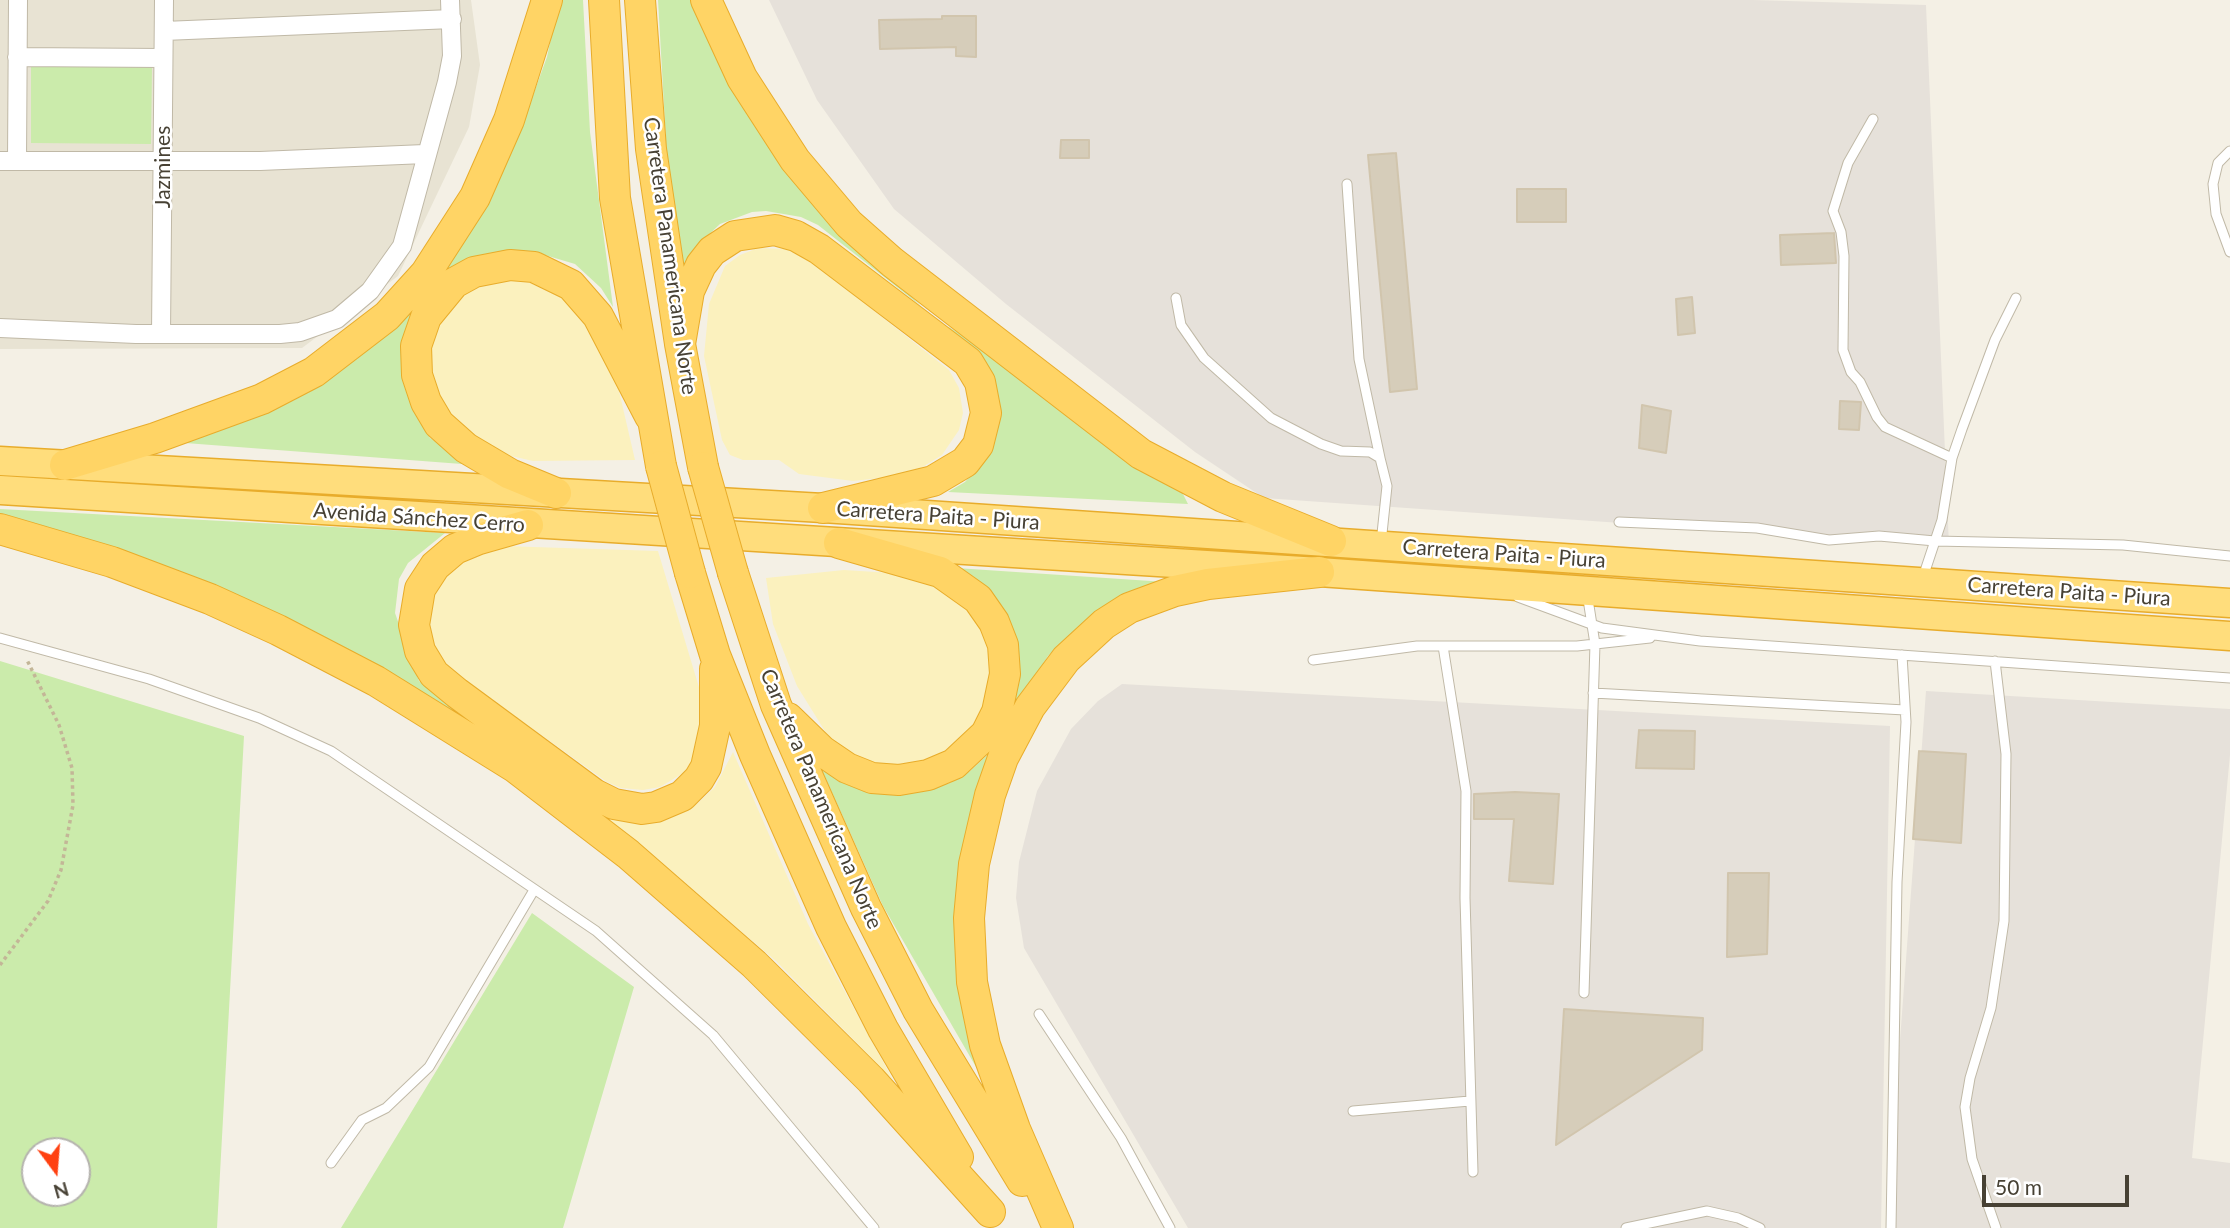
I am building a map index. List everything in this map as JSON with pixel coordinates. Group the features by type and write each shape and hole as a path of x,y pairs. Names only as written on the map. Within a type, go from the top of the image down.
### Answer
{"highway":[{"path":"65,464 155,438 262,399 314,372 387,316 426,273 475,197 517,99 547,0"},
{"name":"Carretera Panamericana Norte","path":"604,0 614,198 650,416 690,573 715,655 760,767 831,927 883,1029 995,1220"},
{"name":"Carretera Panamericana Norte","path":"640,0 651,149 680,344 703,467 733,573 776,705 866,908 918,1010 1055,1228"},
{"path":"706,0 742,78 795,160 849,224 892,262 1140,454 1223,498 1331,541"},
{"path":"680,344 688,291 701,265 712,251 735,236 775,230 796,236 819,249 968,362 980,382 986,413 978,445 965,462 933,481 823,508"},
{"path":"556,493 510,474 466,448 439,424 425,402 415,360 420,330 434,303 454,283 474,272 510,265 534,267 571,285 598,316 650,416"},
{"name":"Avenida Sánchez Cerro","path":"0,461 777,506"},
{"name":"Avenida Sánchez Cerro","path":"0,490 839,544"},
{"name":"Carretera Paita - Piura","path":"777,506 2230,603"},
{"path":"528,525 479,539 444,558 420,589 414,612 415,636 427,665 444,683 594,794 614,804 642,808 669,803 690,790 699,779 711,752 715,655"},
{"path":"0,529 125,567 278,629 376,681 516,768 628,854 754,964 871,1080 995,1220"},
{"path":"776,705 832,759 859,774 884,780 914,779 954,764 986,734 997,712 1005,674 1003,645 994,622 978,599 957,581 922,565 839,544"},
{"name":"Carretera Paita - Piura","path":"839,544 1320,572 2230,636"},
{"path":"1055,1228 985,1045 972,982 969,918 974,864 990,795 1003,758 1030,707 1066,659 1104,624 1129,608 1175,591 1208,584 1320,572"}],"street":[{"path":"18,0 17,57 8,161 260,161 425,154"},
{"name":"Jazmines","path":"161,334 164,0"},
{"path":"0,328 161,334 300,332 337,319 370,291 402,246 425,154 447,82 452,56 453,19 450,0"},
{"path":"164,31 453,19"},
{"path":"17,57 163,58"}],"lane":[{"path":"1873,119 1848,163 1833,212 1841,232 1844,256 1843,350 1851,372 1860,382 1877,417 1885,427 1952,458"},
{"path":"2230,151 2218,163 2213,184 2216,214 2230,252"},
{"path":"1347,184 1359,359 1387,486 1381,545"},
{"path":"1176,298 1181,325 1205,358 1271,418 1321,444 1341,450 1370,452 1380,458"},
{"path":"1921,582 1935,541 1952,458 1995,340 2016,298"},
{"path":"1619,522 1757,528 1829,540 1880,536 1935,541 2123,545 2230,556"},
{"path":"1483,584 1594,625 1665,636 2230,678"},
{"path":"1584,993 1595,644 1594,625 1586,591"},
{"path":"1313,660 1375,650 1443,646 1595,644 1665,636"},
{"path":"0,638 149,679 259,718 331,751 596,931 713,1035 874,1228"},
{"path":"1443,646 1466,791 1469,1101 1473,1172"},
{"path":"1891,1228 1897,882 1905,710 1902,655"},
{"path":"1995,661 2006,754 2004,921 1991,1008 1970,1078 1965,1107 1972,1159 1996,1228"},
{"path":"1593,693 1905,710"},
{"path":"331,1163 362,1120 386,1108 429,1067 534,890"},
{"path":"1039,1014 1121,1138 1170,1228"},
{"path":"1353,1111 1469,1101"},
{"path":"1626,1228 1707,1211 1738,1218 1760,1228"}],"path":[{"path":"0,965 48,901 61,870 73,805 72,768 59,725 18,643"}],"shaded area":[{"path":"0,0 471,0 480,65 469,127 398,276 302,348 0,349"},
{"path":"769,0 1753,0 1926,5 1949,546 1264,498 1195,452 1006,304 894,209 817,100"},
{"path":"1122,684 1890,726 1881,1228 1188,1228 1024,948 1016,898 1019,862 1037,791 1071,729 1098,701"},
{"path":"1926,691 2230,709 2230,755 2192,1158 2230,1163 2230,1228 1886,1228"}],"green space":[{"path":"559,0 583,0 590,132 613,307 601,288 575,264 538,253 514,250 490,253 467,261 435,284 484,211 517,139 547,57"},
{"path":"658,0 692,0 843,229 921,306 818,225 801,217 766,211 752,212 720,224 702,241 682,280 667,159"},
{"path":"31,66 152,66 151,144 31,143"},
{"path":"414,309 406,327 403,359 413,409 430,438 475,465 172,442 356,357"},
{"path":"947,326 978,345 1182,492 1188,504 948,492 965,482 986,458 995,439 997,424 971,348"},
{"path":"0,509 445,533 408,563 399,579 395,613 419,681 467,719 264,614 0,515"},
{"path":"956,568 1166,582 1106,608 1067,637 1048,656 1012,713"},
{"path":"0,661 244,736 217,1228 0,1228"},
{"path":"997,746 980,793 987,1086 883,906 816,757 914,792 950,783 970,771"},
{"path":"532,913 634,987 563,1228 341,1228"}],"sand":[{"path":"758,248 785,249 807,258 949,370 959,388 963,413 959,430 942,455 921,468 889,477 853,481 799,474 779,460 743,460 730,455 722,440 704,356 709,304 725,266 740,255"},
{"path":"514,275 569,293 613,365 635,460 533,461 494,452 445,421 425,363 434,330 445,309 473,285"},
{"path":"502,546 658,551 704,704 707,737 688,770 660,787 643,790 621,788 607,782 445,666 427,631 429,600 455,563"},
{"path":"844,570 892,573 929,583 968,609 982,627 991,646 990,696 972,736 923,765 885,767 846,751 828,736 797,686 773,624 766,578"},
{"path":"733,752 808,924 893,1080 776,961 639,845 543,772 678,813 698,803 715,787"}],"building":[{"path":"942,16 976,16 976,57 956,56 956,47 880,49 879,20 942,19"},
{"path":"1061,140 1089,140 1089,158 1060,158"},
{"path":"1396,153 1417,389 1390,392 1368,155"},
{"path":"1517,189 1566,189 1566,222 1517,222"},
{"path":"1834,233 1836,263 1781,265 1780,235"},
{"path":"1692,297 1695,333 1678,335 1676,299"},
{"path":"1840,401 1861,402 1859,430 1839,429"},
{"path":"1642,405 1671,411 1666,453 1639,448"},
{"path":"1639,730 1695,731 1694,769 1636,768"},
{"path":"1919,751 1966,754 1961,843 1913,839"},
{"path":"1474,794 1559,794 1553,884 1509,881 1514,819 1474,819"},
{"path":"1728,873 1769,873 1767,954 1727,957"},
{"path":"1564,1009 1703,1018 1702,1050 1556,1145"}]}
